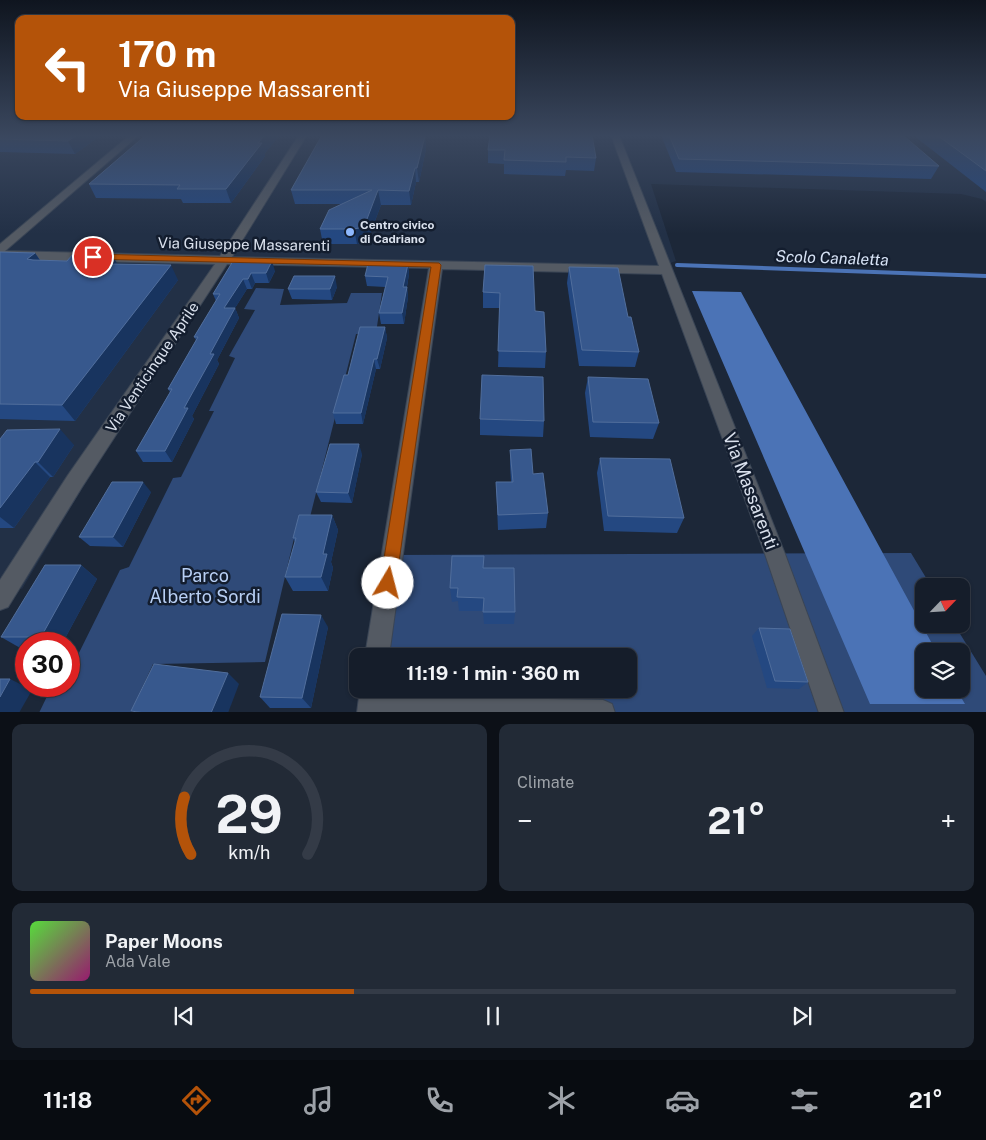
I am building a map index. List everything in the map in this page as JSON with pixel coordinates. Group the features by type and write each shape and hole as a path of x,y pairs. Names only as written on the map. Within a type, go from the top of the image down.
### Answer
{"street":[{"path":"0,250 96,168"},
{"name":"Via Venticinque Aprile","path":"0,599 75,481 224,259 282,168"},
{"name":"Via Massarenti","path":"628,168 668,270 832,712"},
{"name":"Via Giuseppe Massarenti","path":"0,255 668,270"},
{"path":"378,648 436,265"},
{"path":"370,703 603,712"}],"shaded area":[{"path":"0,168 986,168 986,202 982,199 961,194 651,184 676,261 649,270 219,260 22,589 0,577"},
{"path":"692,291 741,292 915,612 915,633 926,633 932,643 915,643 915,698 961,698 965,704 870,704"}],"green space":[{"name":"Parco Alberto Sordi","path":"256,288 284,289 280,305 347,303 351,293 382,293 376,333 356,334 310,517 299,517 265,662 153,664 131,712 39,712 47,697 80,697 80,651 120,570 129,567 173,478 181,477 214,411 209,411 235,358 229,356 255,310 244,309"},
{"path":"911,553 926,578 915,578 915,633 960,633 966,643 915,643 915,698 970,698 970,650 986,676 986,712 363,712 366,698 637,698 637,648 375,648 392,555"}],"building":[{"path":"107,168 242,168 226,189 177,189 180,185 89,184"},
{"path":"303,168 415,168 409,191 378,190 364,227 354,229 320,229 329,210 372,190 291,190"},
{"path":"0,252 35,253 27,259 67,261 73,254 112,255 106,262 111,262 109,264 171,265 62,405 0,404"},
{"path":"233,261 272,261 266,273 251,273 248,279 243,279 224,308 235,308 210,354 214,354 184,408 188,408 165,451 136,451 172,389 168,389 198,337 194,337 220,294 213,294"},
{"path":"368,264 408,264 403,287 407,287 402,313 379,313 388,277 365,276"},
{"path":"485,265 533,266 535,311 544,312 546,352 498,351 500,293 483,292"},
{"path":"569,267 618,268 628,317 631,317 639,352 582,350"},
{"path":"294,276 335,276 330,289 288,289"},
{"path":"360,327 385,327 377,359 374,359 361,413 333,413 344,375 348,375"},
{"path":"482,375 543,377 544,421 480,419"},
{"path":"588,377 648,379 659,423 593,422"},
{"path":"60,429 38,462 35,462 0,508 0,439 7,430"},
{"path":"330,444 359,444 348,493 316,492"},
{"path":"531,449 533,474 543,473 548,513 498,515 496,482 513,482 510,450"},
{"path":"600,458 670,459 684,518 608,516"},
{"path":"112,482 143,482 113,537 79,537"},
{"path":"299,515 332,515 323,554 327,554 321,577 285,577 296,538 293,538"},
{"path":"452,556 484,556 483,568 514,568 515,612 483,612 484,598 457,597 458,588 450,588"},
{"path":"45,565 81,565 44,632 15,632 15,637 1,637"},
{"path":"282,614 321,615 302,698 260,697"},
{"path":"759,628 790,629 808,682 775,681"},
{"path":"154,664 228,673 211,712 131,711"},
{"path":"0,679 10,679 0,697"}],"waterway":[{"name":"Scolo Canaletta","path":"677,265 986,276"}],"place":[{"name":"Centro civico di Cadriano","path":"350,232"}],"route":[{"path":"93,257 436,265 388,583"}]}
